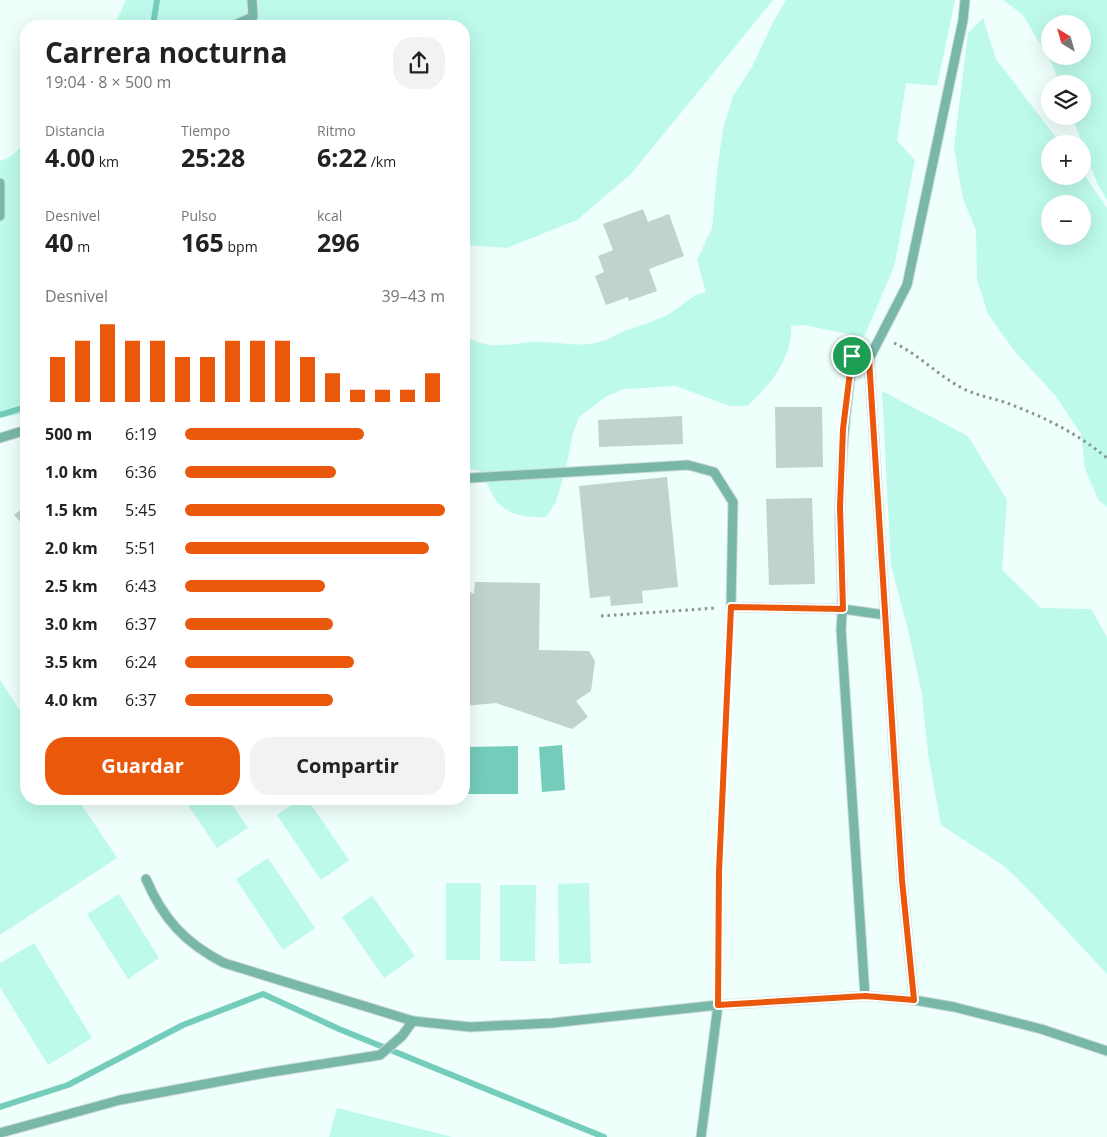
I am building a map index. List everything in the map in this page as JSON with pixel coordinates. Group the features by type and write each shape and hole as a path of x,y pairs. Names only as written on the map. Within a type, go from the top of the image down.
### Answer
{"lane":[{"path":"246,20 253,17 252,0"},
{"path":"914,1000 902,880 869,359 907,285 963,20 965,0"},
{"path":"0,183 0,216"},
{"path":"865,996 841,629 843,609 840,507 843,429 852,356 869,359"},
{"path":"0,438 20,432"},
{"path":"470,478 688,465 714,472 733,502 731,607 843,609 885,615"},
{"path":"146,879 157,903 177,930 191,943 215,959 242,970 413,1021 470,1027 552,1023 718,1005 865,996 914,1000 954,1007 1041,1029 1107,1051"},
{"path":"701,1137 718,1005"},
{"path":"0,1133 120,1100 380,1055 402,1036 413,1021"}],"path":[{"path":"879,340 894,343 908,349 949,381 965,390 985,398 1005,402 1068,430 1107,458"},
{"path":"601,616 731,607 719,871 718,1005"}],"shaded area":[{"path":"126,0 773,0 631,174 577,220 507,248 470,245 470,20 117,20"},
{"path":"786,0 955,0 937,86 906,83 897,141 915,160 894,267 864,337 804,325 791,326 791,338 788,349 778,371 747,406 730,406 676,386 624,389 607,396 579,417 573,433 566,468 556,502 546,517 518,515 505,509 495,499 480,471 470,469 470,338 488,345 534,342 595,343 663,317 689,299 706,292 697,260 712,228 723,129 733,96 752,67 772,24"},
{"path":"1003,0 1107,0 1107,200 1097,183 1091,167 1091,135 1079,135 1075,125 1091,125 1091,75 1056,75 1052,65 1091,65 1091,15 1041,15 1041,46 1023,15"},
{"path":"983,18 996,59 1041,118 1041,125 1046,125 1054,135 1041,135 1041,185 1091,185 1107,208 1107,507 1099,501 1085,469 1081,434 1055,395 1016,353 988,314 977,280 976,230 963,199 954,147 968,33"},
{"path":"20,147 20,414 0,418 0,161 18,150"},
{"path":"882,391 968,436 1007,500 1002,570 1041,608 1091,609 1107,637 1107,974 1004,866 941,825 928,754 922,695 909,634 891,565"},
{"path":"0,680 20,711 20,805 82,805 117,858 0,935"},
{"path":"562,745 565,790 542,792 539,747"},
{"path":"518,746 518,794 470,794 470,747"},
{"path":"188,805 232,805 248,828 217,848"},
{"path":"291,805 311,805 349,860 321,880 277,815"},
{"path":"268,858 315,928 283,950 236,879"},
{"path":"446,883 481,883 480,960 446,960"},
{"path":"589,883 591,963 559,964 558,884"},
{"path":"500,885 536,885 535,961 500,961"},
{"path":"119,894 159,958 128,979 87,914"},
{"path":"372,896 415,956 384,978 342,917"},
{"path":"34,943 92,1038 48,1065 0,987 0,963"},
{"path":"337,1108 452,1137 329,1137"}],"building":[{"path":"643,209 648,222 669,214 684,256 649,269 657,291 629,301 628,297 606,305 595,276 604,272 598,256 613,250 603,224"},
{"path":"775,407 822,407 823,467 776,468"},
{"path":"682,416 683,444 599,447 598,420"},
{"path":"667,477 678,587 642,591 643,603 611,606 610,596 590,598 579,486"},
{"path":"812,498 815,584 769,585 766,499"},
{"path":"20,510 20,522 14,515"},
{"path":"475,582 540,583 539,650 589,651 595,661 591,691 576,701 588,717 572,729 496,703 470,705 470,592 474,594"}],"waterway":[{"path":"154,20 157,0"},
{"path":"0,415 20,409"},
{"path":"0,1107 68,1085 183,1025 263,994 339,1029 604,1137"}],"route":[{"path":"852,356 869,359 902,880 914,1000 865,996 718,1005 719,871 731,607 843,609 840,507 843,429 852,356"}]}
